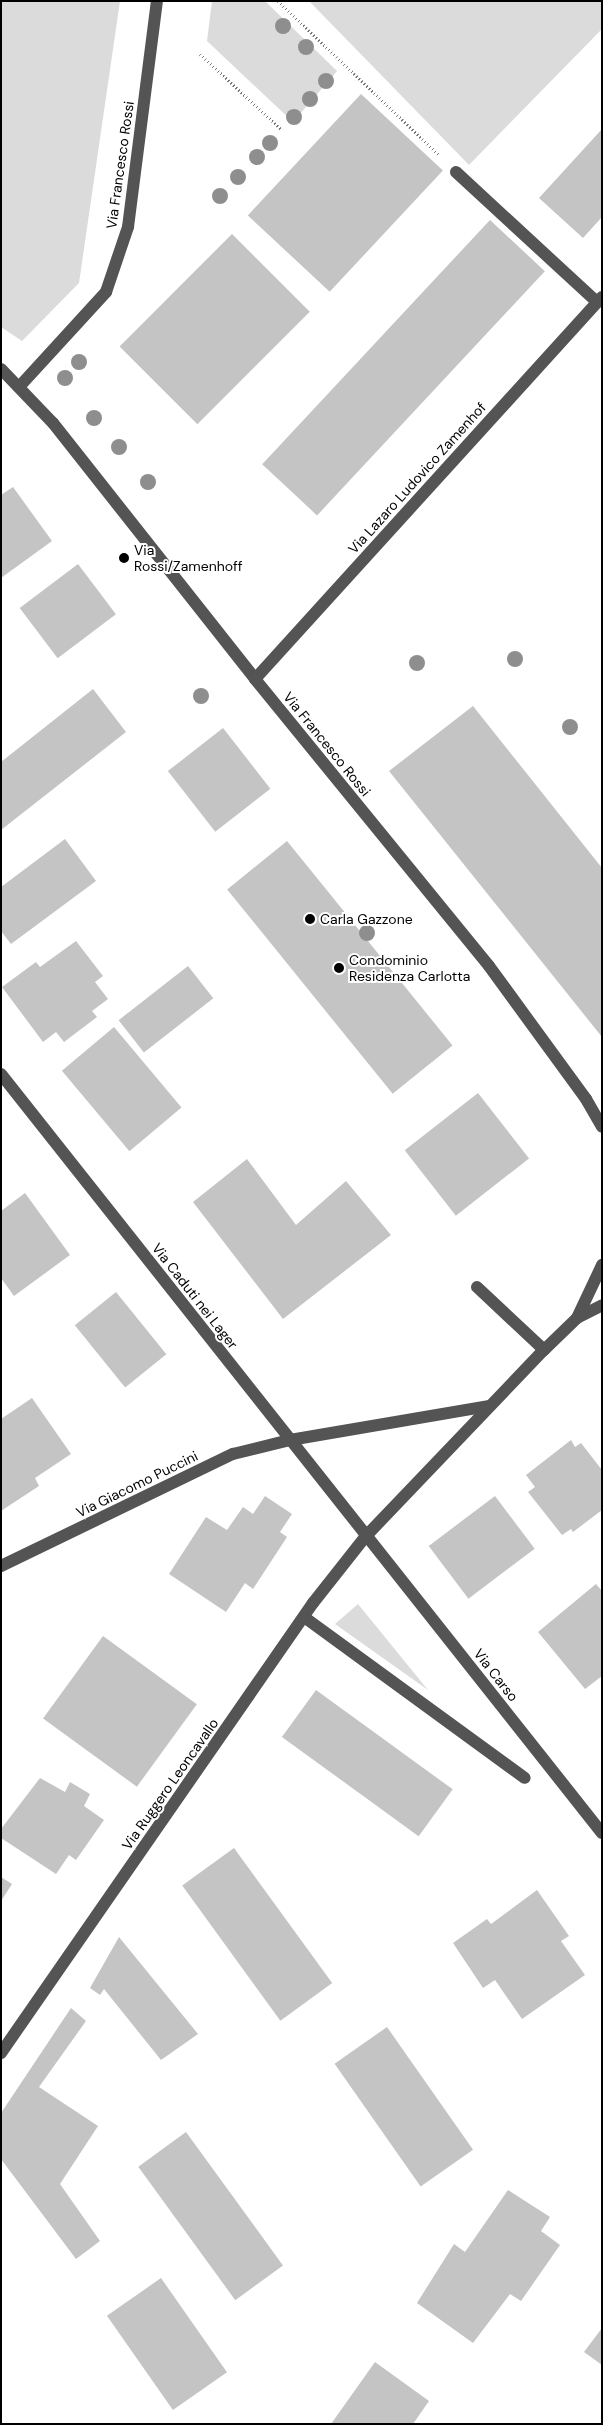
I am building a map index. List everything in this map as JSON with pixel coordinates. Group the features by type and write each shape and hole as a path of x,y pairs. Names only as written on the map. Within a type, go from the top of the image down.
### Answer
{"street":[{"name":"Via Francesco Rossi","path":"19,387 106,292 128,227 157,1"},
{"path":"456,172 599,300"},
{"name":"Via Lazaro Ludovico Zamenhof","path":"254,679 599,300"},
{"name":"Via Francesco Rossi","path":"1,369 53,424 254,679 489,966 586,1099 602,1127"},
{"name":"Via Caduti nei Lager","path":"1,1074 366,1536"},
{"path":"577,1318 602,1265"},
{"path":"477,1287 544,1350"},
{"path":"577,1318 602,1304"},
{"name":"Via Ruggero Leoncavallo","path":"1,2053 304,1617 366,1536 488,1406 577,1318"},
{"name":"Via Giacomo Puccini","path":"1,1566 232,1454 290,1440 488,1406"},
{"name":"Via Carso","path":"366,1536 602,1833"},
{"path":"304,1617 526,1778"}],"path":[{"path":"278,1 456,172"},
{"path":"200,54 281,130"}],"shaded area":[{"path":"1,1 120,1 79,283 22,341 1,327"},
{"path":"212,1 265,1 337,71 293,122 207,41"},
{"path":"309,1 602,1 602,29 469,165"},
{"path":"358,1604 428,1690 335,1624"}],"building":[{"path":"361,94 443,170 330,292 248,215"},
{"path":"602,129 602,217 583,238 539,198"},
{"path":"490,220 545,271 317,515 262,464"},
{"path":"232,234 310,312 197,424 120,346"},
{"path":"13,487 52,541 1,578 1,495"},
{"path":"78,564 116,614 58,658 20,608"},
{"path":"93,689 126,732 1,830 1,762"},
{"path":"473,706 602,868 602,1037 389,771"},
{"path":"223,728 270,789 215,832 168,771"},
{"path":"65,839 96,881 11,944 1,931 1,887"},
{"name":"Condominio Residenza Carlotta","path":"287,841 453,1045 393,1094 227,889"},
{"path":"76,941 103,976 95,982 108,999 92,1011 97,1017 64,1042 56,1032 43,1042 2,987 36,962 40,967"},
{"path":"188,966 213,998 144,1052 119,1020"},
{"path":"114,1027 181,1107 129,1151 62,1071"},
{"path":"478,1093 529,1158 456,1216 405,1150"},
{"path":"247,1159 296,1225 346,1181 391,1235 283,1319 193,1202"},
{"path":"25,1193 70,1255 14,1296 1,1278 1,1211"},
{"path":"116,1292 166,1354 125,1388 75,1325"},
{"path":"32,1398 71,1454 35,1478 39,1486 1,1511 1,1419"},
{"path":"571,1440 575,1447 581,1443 602,1470 602,1510 573,1532 571,1529 562,1535 528,1492 535,1487 526,1475"},
{"path":"265,1496 292,1514 280,1532 287,1537 253,1589 245,1583 226,1612 169,1574 206,1517 227,1530 243,1507 253,1514"},
{"path":"495,1496 535,1549 468,1599 429,1546"},
{"path":"596,1584 602,1591 602,1676 585,1689 538,1632"},
{"path":"103,1636 197,1704 137,1787 43,1719"},
{"path":"316,1690 453,1789 419,1836 282,1737"},
{"path":"40,1778 65,1792 70,1782 90,1794 84,1806 104,1820 76,1860 69,1855 56,1874 1,1838 1,1829"},
{"path":"234,1848 332,1983 280,2021 182,1886"},
{"path":"1,1877 12,1884 1,1901"},
{"path":"537,1890 569,1936 561,1941 585,1975 522,2019 495,1980 483,1988 453,1943 487,1919 491,1924"},
{"path":"119,1937 198,2034 161,2060 104,1989 100,1995 90,1988"},
{"path":"71,2008 86,2021 39,2087 98,2126 60,2184 100,2241 76,2259 1,2159 1,2113"},
{"path":"387,2027 473,2150 421,2187 335,2064"},
{"path":"186,2132 283,2265 235,2300 138,2167"},
{"path":"508,2190 550,2217 541,2231 560,2245 521,2301 510,2294 473,2343 417,2303 454,2244 465,2252"},
{"path":"161,2278 227,2372 173,2410 107,2316"},
{"path":"602,2328 602,2365 584,2352"},
{"path":"375,2362 429,2401 413,2424 331,2424"}],"place":[{"name":"Via Rossi/Zamenhoff","path":"124,558"},
{"name":"Carla Gazzone","path":"310,919"},
{"name":"Condominio Residenza Carlotta","path":"339,968"}]}
